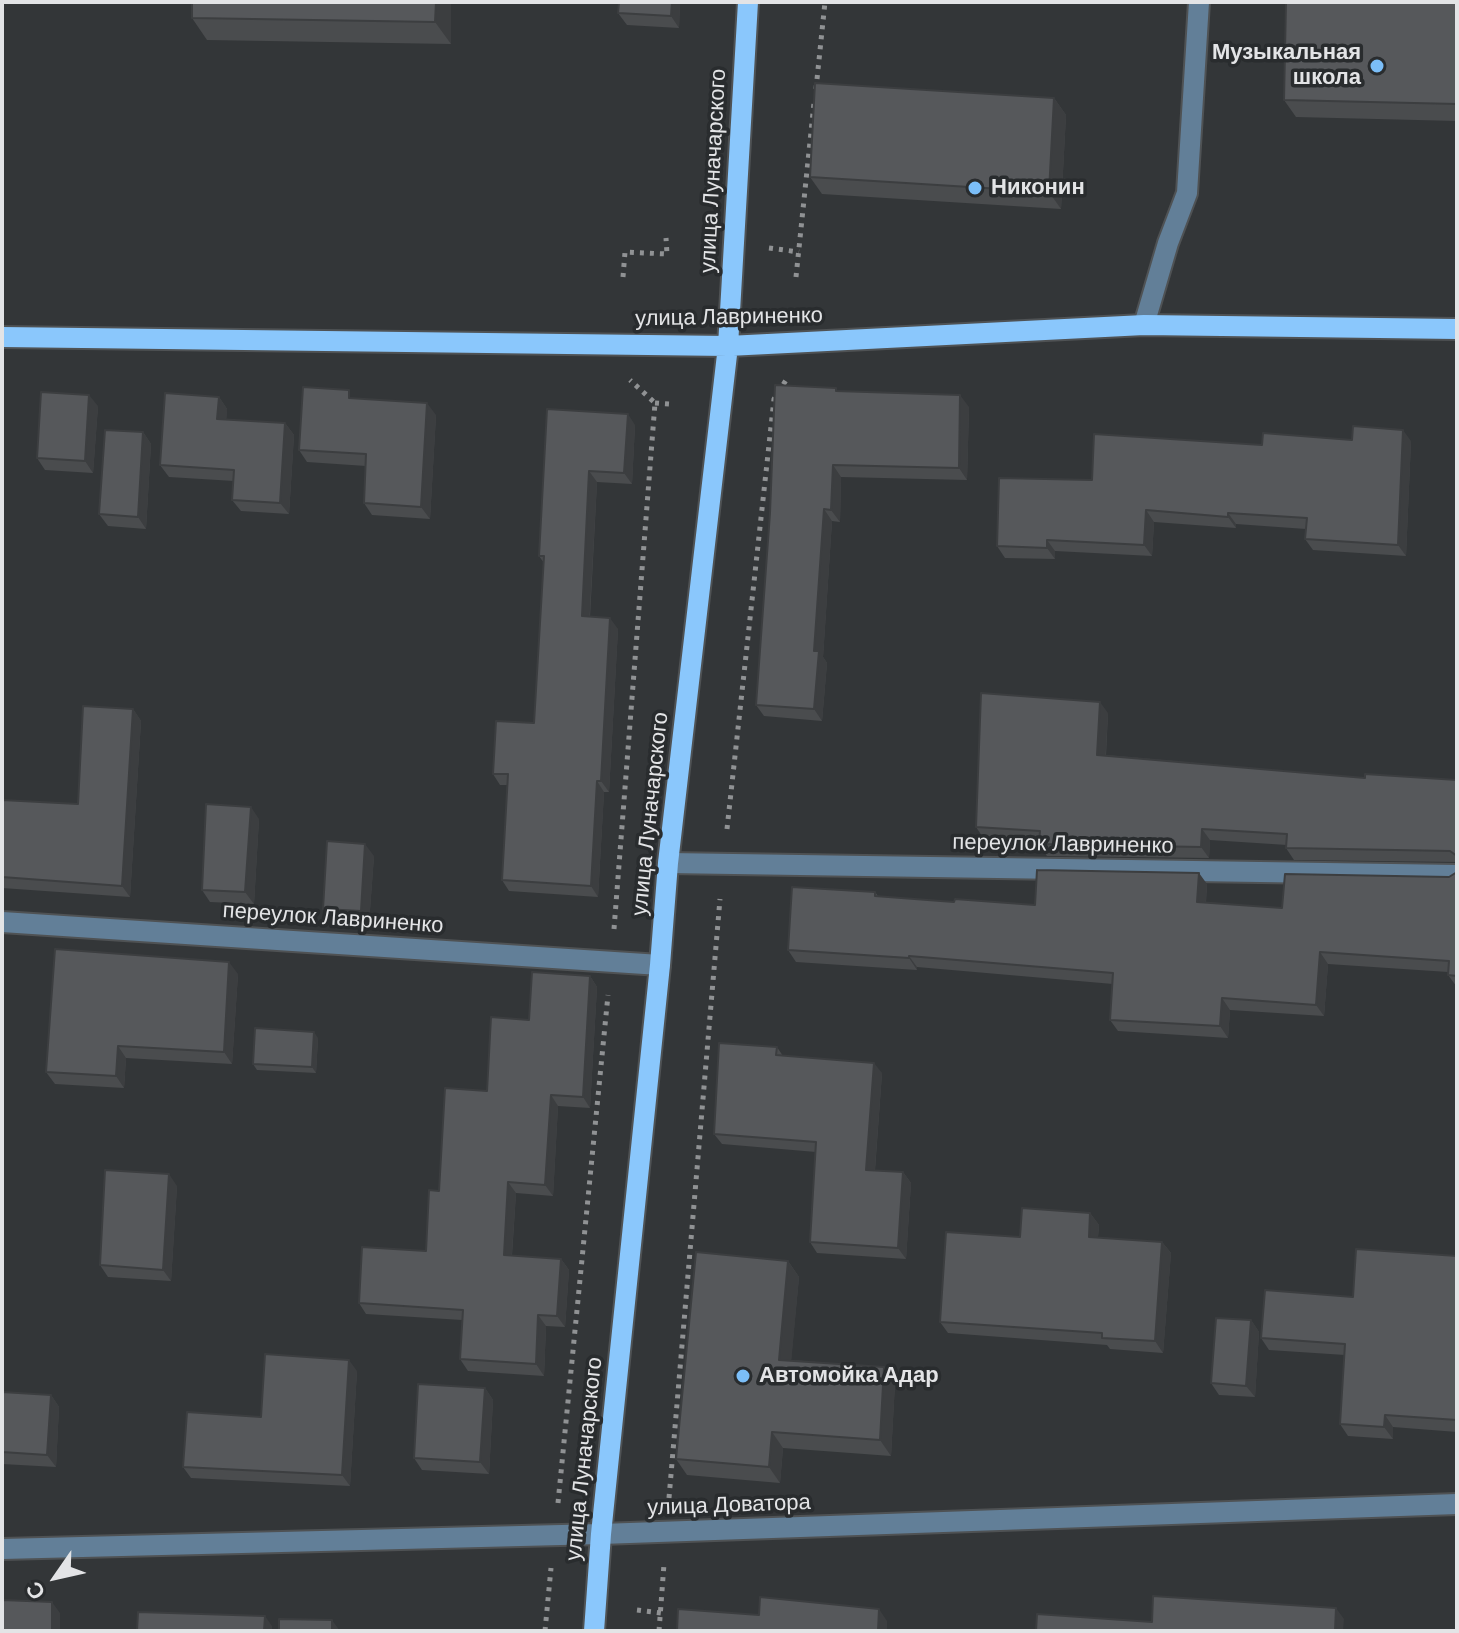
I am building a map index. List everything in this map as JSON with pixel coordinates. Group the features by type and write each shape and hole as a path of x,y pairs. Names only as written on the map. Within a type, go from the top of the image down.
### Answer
{"main road":[{"name":"улица Луначарского","path":"594,1631 668,863 728,346 748,2"},
{"name":"улица Лавриненко","path":"2,337 728,346 1144,325 1457,329"}],"street":[{"path":"1144,325 1168,243 1187,193 1199,2"},
{"name":"переулок Лавриненко","path":"668,863 1457,875"},
{"name":"переулок Лавриненко","path":"2,922 660,965"},
{"name":"улица Доватора","path":"2,1549 666,1532 1457,1504"}],"path":[{"path":"796,277 825,2"},
{"path":"623,277 625,252 667,254 666,238"},
{"path":"769,248 799,252"},
{"path":"659,1631 723,865 774,399 791,373"},
{"path":"655,403 669,404"},
{"path":"761,414 772,415"},
{"path":"548,1601 557,1602"},
{"path":"637,1610 661,1613"}],"building":[{"path":"192,2 436,2 435,22 192,18"},
{"path":"619,2 672,2 671,16 618,13"},
{"name":"Музыкальная школа","path":"1286,2 1457,2 1457,104 1284,100"},
{"path":"815,83 1054,98 1049,192 810,177"},
{"path":"775,385 836,388 836,391 960,395 959,468 833,465 831,510 824,509 814,651 819,651 814,709 756,705 770,513"},
{"path":"303,387 349,390 349,398 427,403 421,507 364,503 366,454 299,450"},
{"path":"41,392 89,395 85,461 37,458"},
{"path":"165,393 219,397 217,419 285,423 280,503 232,500 234,470 160,465"},
{"path":"547,409 628,414 624,473 589,471 582,616 610,618 601,781 597,781 591,886 502,880 508,774 493,774 496,721 534,723 544,556 539,556"},
{"path":"1353,426 1403,430 1398,545 1305,539 1307,518 1228,513 1228,517 1146,510 1144,545 1047,540 1047,548 997,546 999,478 1092,480 1094,434 1262,445 1263,433 1352,440"},
{"path":"105,430 143,432 138,517 99,514"},
{"path":"981,693 1100,702 1097,755 1365,778 1365,774 1457,780 1457,856 1450,851 1286,848 1287,834 1202,829 1201,847 1039,844 1040,831 976,827"},
{"path":"83,706 133,709 122,886 2,877 2,800 78,804"},
{"path":"206,804 251,807 245,892 202,890"},
{"path":"327,841 365,844 361,911 323,909"},
{"path":"1037,870 1199,873 1197,902 1282,908 1285,874 1449,877 1457,872 1457,976 1448,975 1449,961 1320,952 1316,1005 1222,998 1220,1026 1110,1020 1113,973 909,956 788,950 792,887 875,892 875,896 954,902 955,899 1035,905"},
{"path":"55,949 229,962 224,1052 118,1046 116,1076 46,1072"},
{"path":"532,972 590,976 583,1097 551,1095 545,1185 508,1182 504,1255 561,1259 557,1316 538,1315 536,1364 460,1359 463,1310 359,1303 362,1247 426,1251 429,1190 439,1191 445,1088 487,1091 491,1017 529,1020"},
{"path":"255,1028 314,1032 312,1067 253,1064"},
{"path":"719,1043 777,1047 776,1055 874,1063 866,1170 903,1172 898,1248 810,1242 816,1142 714,1134"},
{"path":"105,1170 169,1174 163,1270 100,1265"},
{"path":"1022,1208 1090,1213 1089,1237 1162,1242 1155,1341 1102,1338 1102,1333 940,1322 946,1232 1020,1237"},
{"path":"1356,1249 1457,1256 1457,1420 1385,1415 1384,1427 1340,1424 1345,1344 1261,1338 1265,1290 1353,1297"},
{"name":"Автомойка Адар","path":"696,1252 788,1261 779,1360 884,1367 880,1440 772,1432 769,1467 676,1459"},
{"path":"1216,1318 1251,1320 1246,1386 1211,1383"},
{"path":"265,1354 349,1360 342,1475 183,1467 187,1412 261,1417"},
{"path":"418,1384 485,1388 480,1462 414,1458"},
{"path":"2,1392 51,1395 47,1455 2,1452"},
{"path":"1153,1596 1336,1608 1335,1631 1036,1631 1037,1614 1152,1622"},
{"path":"760,1597 879,1609 878,1631 677,1631 678,1609 759,1615"},
{"path":"2,1600 52,1602 52,1631 2,1631"},
{"path":"138,1612 265,1616 264,1631 137,1631"},
{"path":"279,1619 332,1620 332,1631 279,1631"}],"place":[{"name":"Музыкальная школа","path":"1377,66"},
{"name":"Никонин","path":"975,188"},
{"name":"Автомойка Адар","path":"743,1376"}]}
